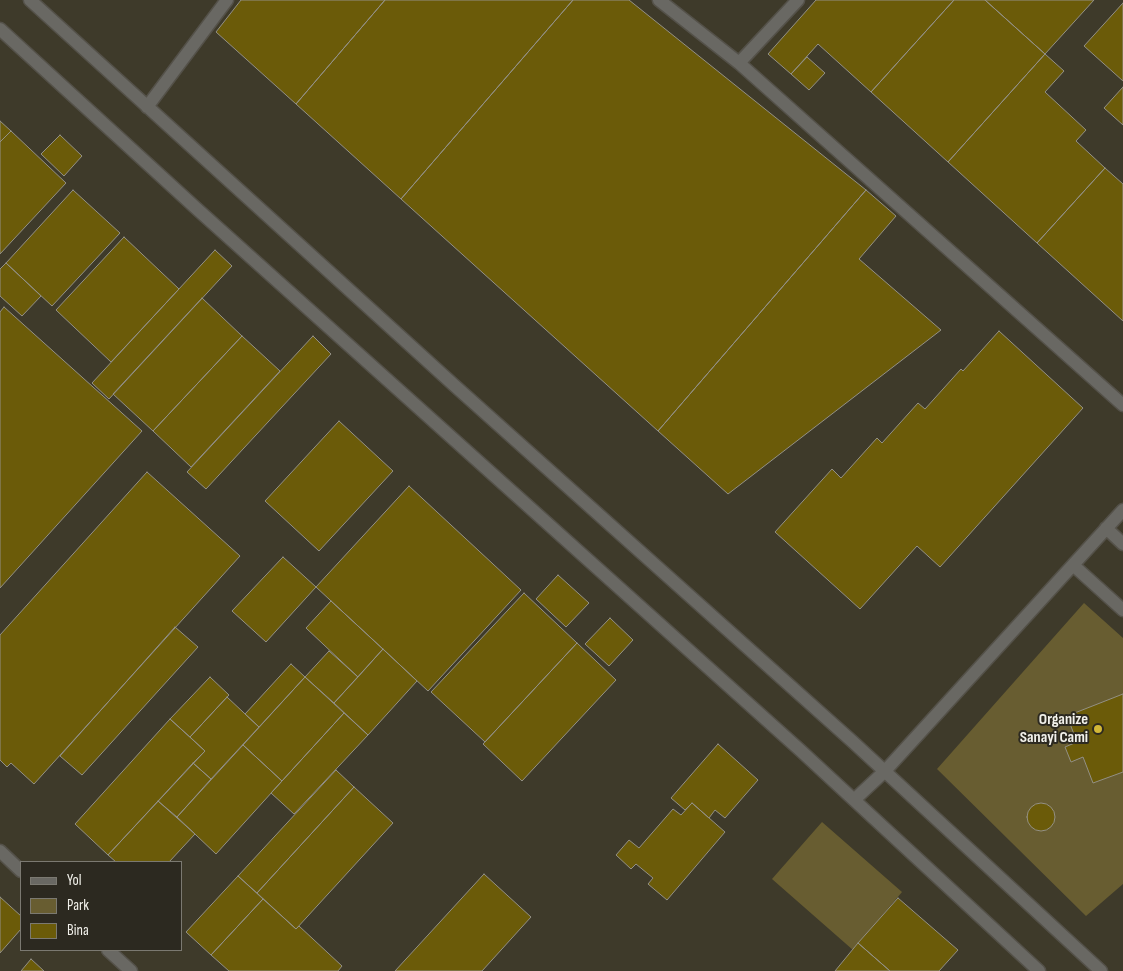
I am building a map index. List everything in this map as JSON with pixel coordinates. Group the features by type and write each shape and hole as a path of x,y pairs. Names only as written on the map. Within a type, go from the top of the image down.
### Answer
{"street":[{"path":"30,0 885,771 1101,971"},
{"path":"147,107 227,0"},
{"path":"659,0 739,63 1123,405"},
{"path":"739,63 798,0"},
{"path":"0,29 197,209 854,800 1039,971"},
{"path":"854,800 885,771 1123,510"},
{"path":"1106,528 1123,544"},
{"path":"1073,565 1123,610"},
{"path":"0,851 20,870"},
{"path":"109,951 131,971"}],"shaded area":[{"path":"0,0 1123,0 1123,971 0,971"}],"green space":[{"path":"1084,603 1123,638 1123,884 1086,916 937,769"},
{"path":"822,822 902,892 853,950 772,879"}],"building":[{"path":"241,0 385,0 296,104 216,32"},
{"path":"385,0 573,0 401,199 296,104"},
{"path":"573,0 629,0 866,190 658,431 401,199"},
{"path":"816,0 954,0 871,92 818,44 791,74 768,54"},
{"path":"954,0 985,0 1045,54 948,162 871,92"},
{"path":"985,0 1094,0 1045,54"},
{"path":"1123,3 1123,81 1084,46"},
{"path":"1045,54 1064,71 1045,92 1086,130 1076,141 1105,168 1037,243 948,162"},
{"path":"807,57 825,73 809,90 791,74"},
{"path":"1123,87 1123,125 1104,108"},
{"path":"0,121 11,131 0,142"},
{"path":"11,131 66,183 0,254 0,142"},
{"path":"60,135 82,156 64,176 41,154"},
{"path":"1105,168 1123,184 1123,321 1037,243"},
{"path":"73,190 120,233 52,306 6,263"},
{"path":"866,190 896,216 859,259 941,330 728,494 658,431"},
{"path":"124,237 179,289 111,362 56,310"},
{"path":"215,250 232,266 109,399 92,383"},
{"path":"6,263 41,296 22,316 0,296 0,269"},
{"path":"202,298 242,336 153,431 113,394"},
{"path":"4,307 142,431 0,588 0,312"},
{"path":"999,331 1083,408 940,567 917,546 860,609 775,532 832,469 841,478 877,438 882,443 918,403 925,409"},
{"path":"242,336 280,371 191,467 153,431"},
{"path":"313,336 331,354 206,489 187,472"},
{"path":"339,421 393,471 319,551 265,501"},
{"path":"147,472 240,556 34,784 11,763 7,767 0,760 0,635"},
{"path":"409,486 521,590 428,691 316,587"},
{"path":"283,557 316,587 266,642 232,611"},
{"path":"558,575 589,603 566,627 536,599"},
{"path":"524,593 577,643 485,742 431,692"},
{"path":"331,601 383,649 358,677 306,628"},
{"path":"610,618 633,640 609,666 585,644"},
{"path":"175,627 198,647 82,775 60,756"},
{"path":"577,643 616,680 522,781 483,744"},
{"path":"383,649 417,681 368,735 334,703"},
{"path":"329,651 358,677 334,703 305,677"},
{"path":"291,664 305,677 259,727 245,714"},
{"path":"210,677 229,695 190,737 170,719"},
{"path":"305,677 344,713 282,781 243,745"},
{"name":"Organize Sanayi Cami","path":"1123,694 1123,772 1093,783 1083,757 1071,762 1065,747 1077,742 1067,716"},
{"path":"227,697 259,727 211,779 193,763 205,751 190,737"},
{"path":"344,713 368,735 294,814 271,793"},
{"path":"170,719 205,751 108,855 75,824"},
{"path":"718,744 758,780 725,818 715,810 709,818 692,803 685,810 671,798"},
{"path":"243,745 282,781 216,854 177,817"},
{"path":"193,763 211,779 177,817 158,801"},
{"path":"336,770 354,787 257,893 238,876"},
{"path":"354,787 393,823 296,929 257,893"},
{"path":"158,801 195,834 170,861 115,861 108,855"},
{"path":"692,803 725,832 667,900 648,884 653,878 636,864 631,869 616,855 629,840 639,848 673,809 681,815"},
{"path":"1041,803 1051,807 1055,817 1051,827 1041,831 1031,827 1027,817 1031,807"},
{"path":"484,874 531,917 482,971 395,971"},
{"path":"238,876 263,899 211,955 186,932"},
{"path":"0,897 20,915 20,930 0,953"},
{"path":"898,898 958,950 939,971 890,971 858,943"},
{"path":"263,899 296,929 299,926 342,966 338,971 229,971 211,955"},
{"path":"858,943 890,971 835,971"},
{"path":"31,959 44,971 21,971"}],"place":[{"name":"Organize Sanayi Cami","path":"1098,729"}]}
